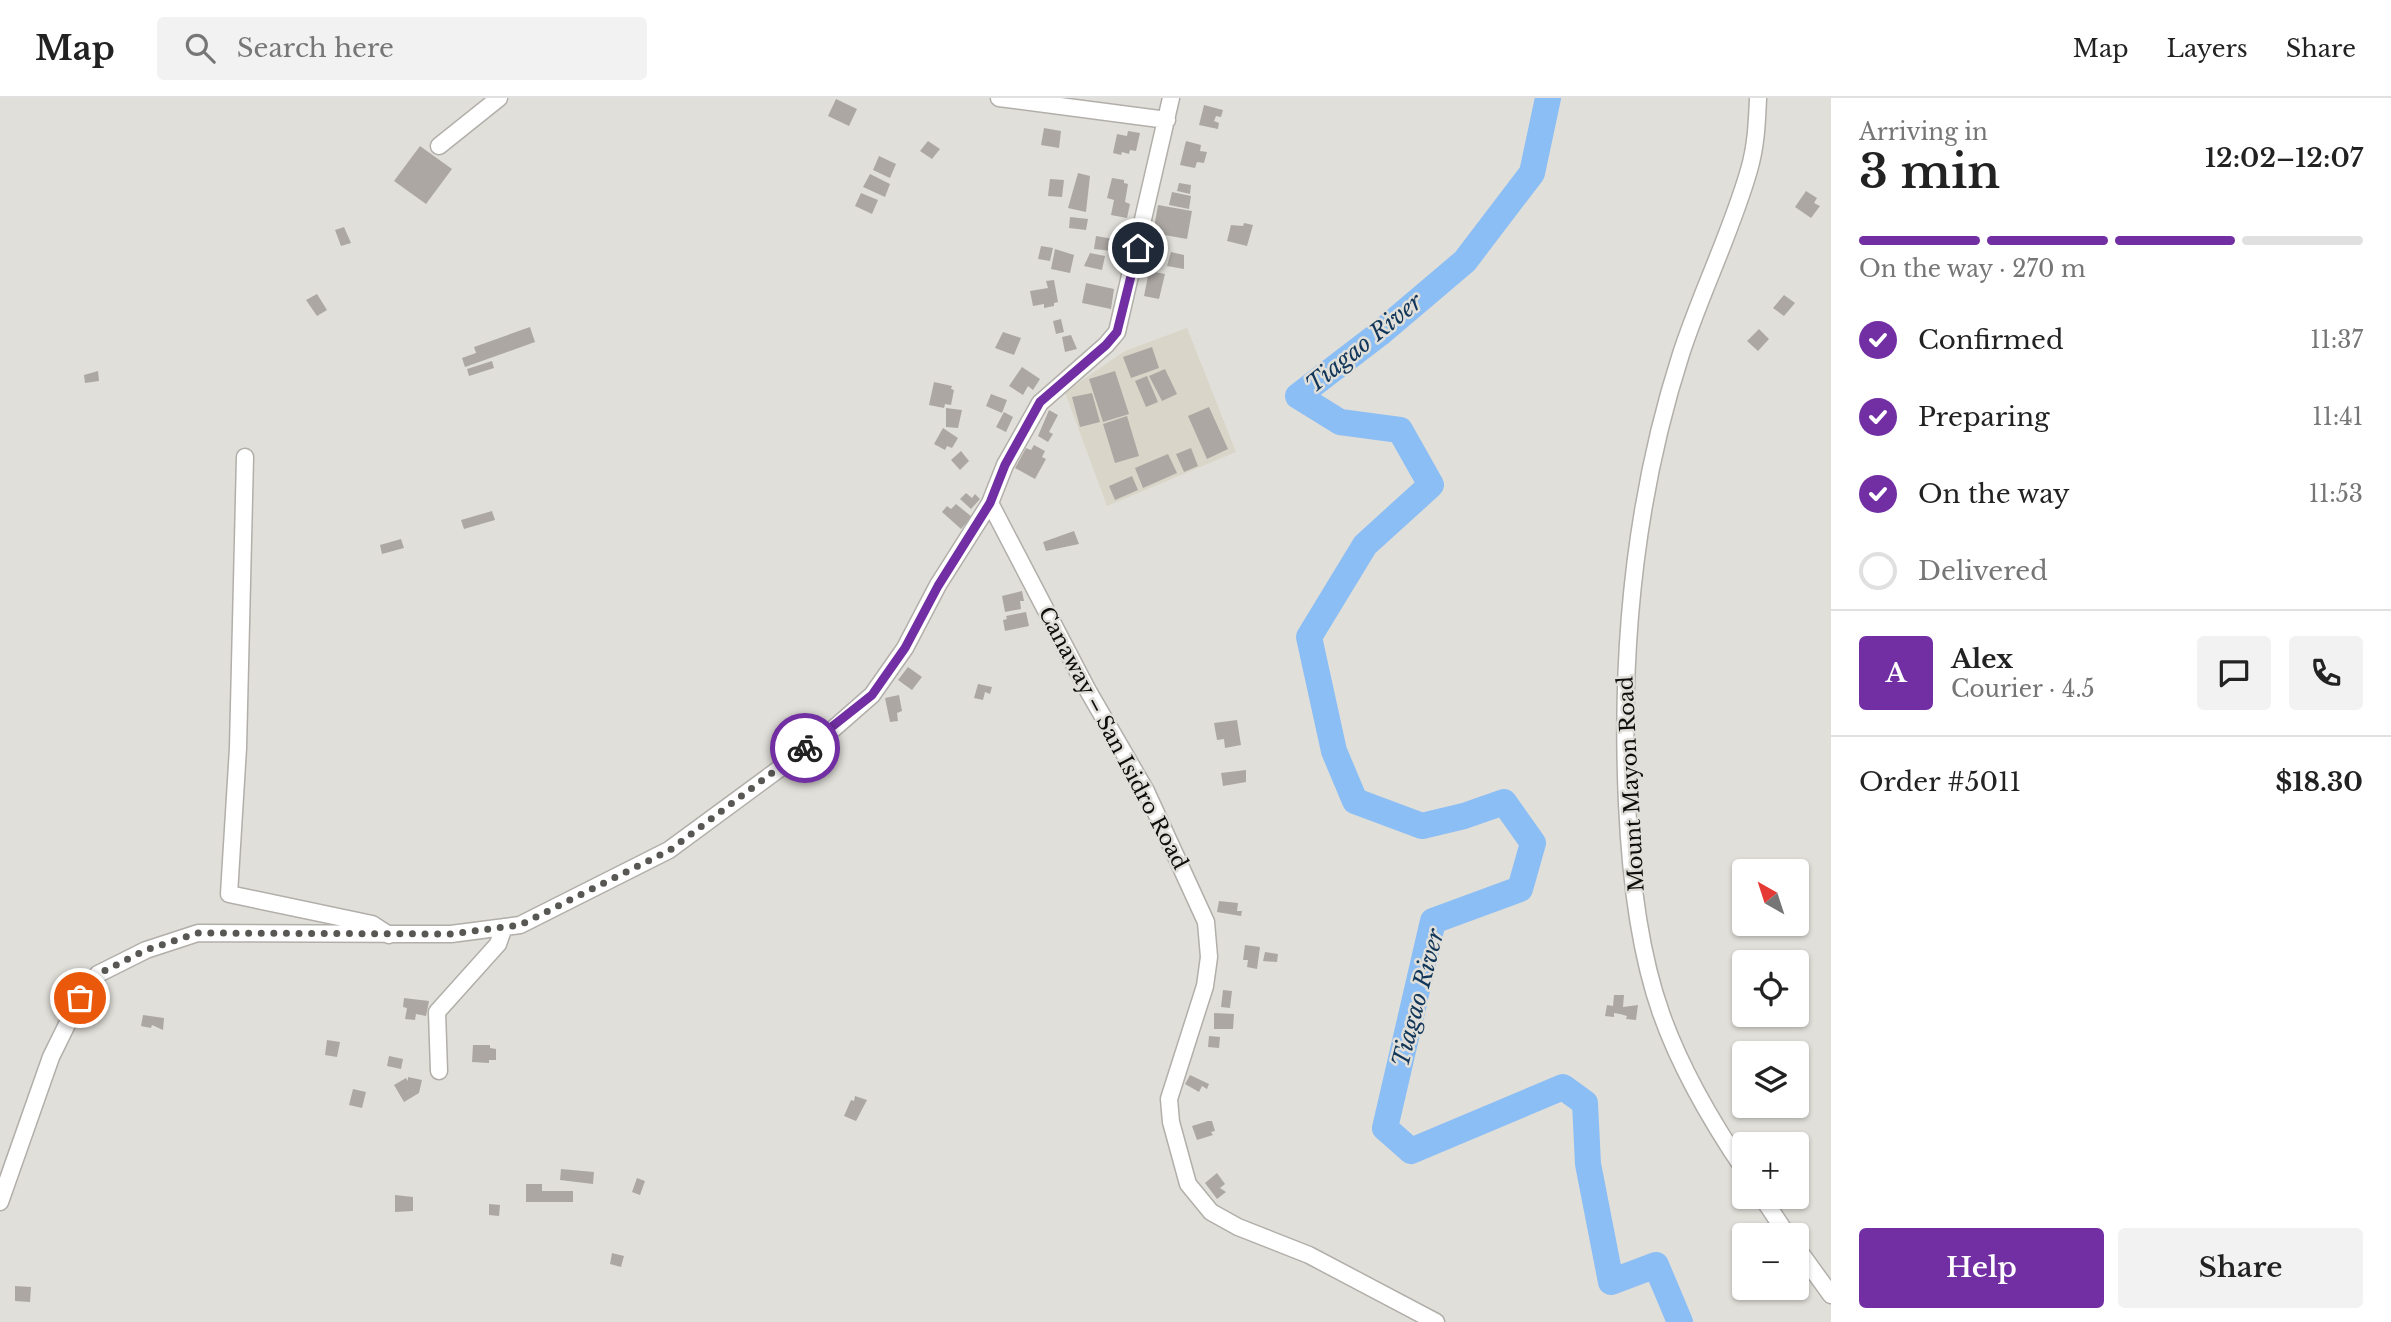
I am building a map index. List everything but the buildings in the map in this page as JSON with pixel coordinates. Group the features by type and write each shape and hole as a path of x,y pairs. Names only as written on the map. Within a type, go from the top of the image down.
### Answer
{"street":[{"path":"439,146 499,98"},
{"path":"999,98 1167,120"},
{"path":"0,1202 51,1057 80,998 98,974 146,950 198,933 451,934 520,925 670,850 832,730 872,695 905,648 938,586 990,503 1005,465 1040,402 1106,345 1117,332 1171,98"},
{"name":"Mount Mayon Road","path":"1732,1152 1686,1074 1660,1011 1639,924 1629,840 1624,681 1639,521 1655,448 1681,355 1749,171 1757,133 1758,98"},
{"path":"245,457 238,748 229,894 373,924 388,934"},
{"name":"Canaway – San Isidro Road","path":"990,503 1087,689 1146,791 1206,922 1209,957 1205,986 1178,1065 1170,1099 1171,1122 1188,1184 1211,1212 1309,1255 1436,1322"},
{"path":"439,1071 437,1012 499,944 504,927"},
{"path":"1809,1265 1831,1295"}],"shaded area":[{"path":"1187,328 1236,452 1107,506 1065,392 1125,351"}],"waterway":[{"name":"Tiagao River","path":"1548,98 1532,173 1465,261 1379,334 1298,396 1340,422 1400,430 1431,485 1365,545 1309,637 1334,751 1355,801 1422,826 1464,816 1504,802 1533,843 1520,889 1433,921 1385,1128 1411,1151 1563,1087 1585,1103 1588,1164 1611,1282 1656,1265 1680,1322"}],"way so far":[{"path":"80,998 98,974 146,950 198,933 451,934 520,925 670,850 805,748"}],"route":[{"path":"805,748 832,730 872,695 905,648 938,586 990,503 1005,465 1040,402 1106,345 1117,332 1138,248"}]}
